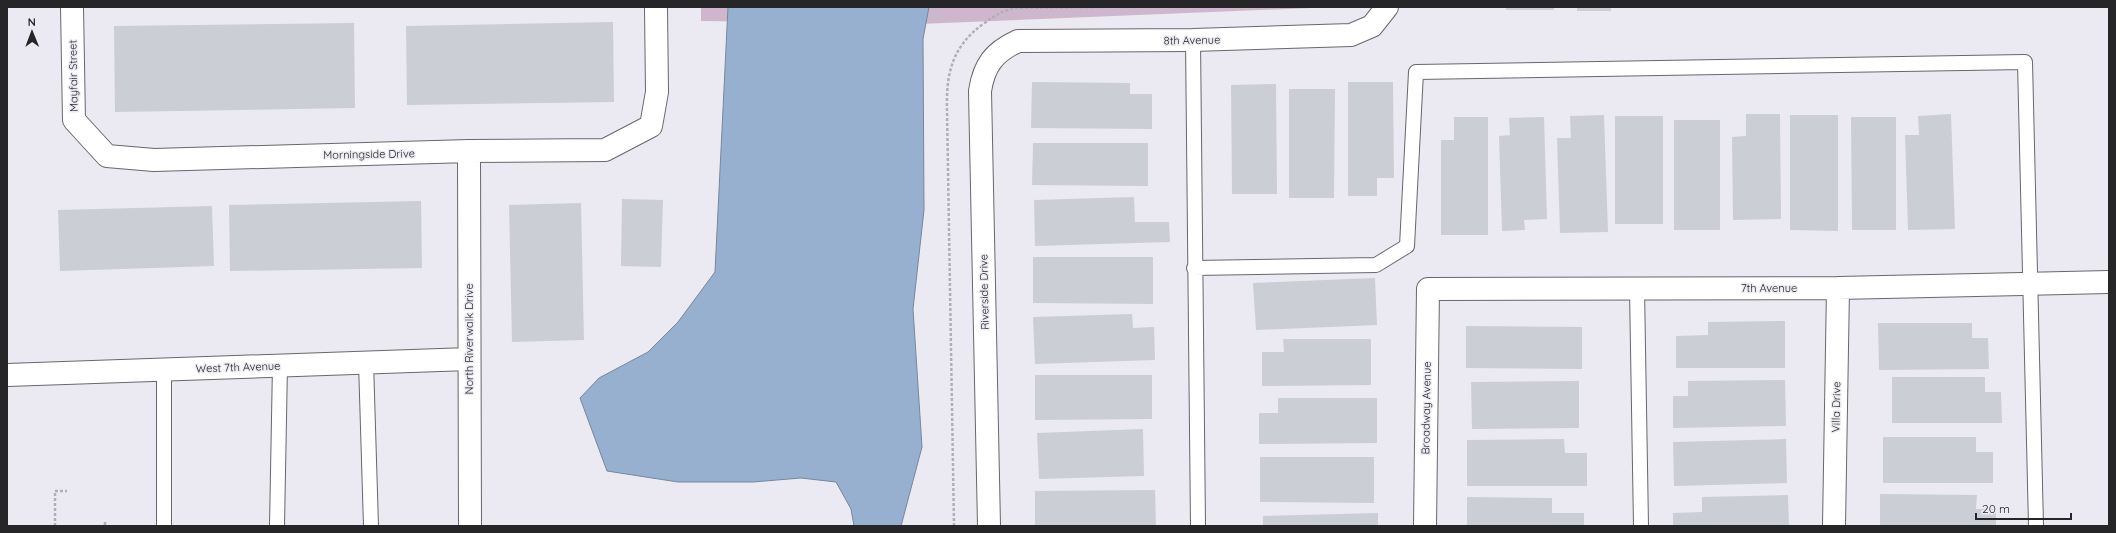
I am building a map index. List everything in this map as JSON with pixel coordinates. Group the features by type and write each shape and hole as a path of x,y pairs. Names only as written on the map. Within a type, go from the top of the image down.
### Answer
{"street":[{"name":"Mayfair Street","path":"72,7 74,120 107,156"},
{"name":"Morningside Drive","path":"107,156 154,160 469,151 605,150 651,126 657,92 656,7"},
{"name":"8th Avenue","path":"992,60 1005,47 1018,41 1192,40 1351,36 1372,26 1387,7"},
{"name":"Riverside Drive","path":"989,526 980,91 982,74 992,60"},
{"name":"North Riverwalk Drive","path":"469,151 470,526"},
{"name":"7th Avenue","path":"1428,289 1838,288 2109,282"},
{"name":"Villa Drive","path":"1834,526 1838,288"},
{"name":"Broadway Avenue","path":"1425,526 1428,289"},
{"name":"West 7th Avenue","path":"7,375 469,359"}],"lane":[{"path":"1192,40 1198,526"},
{"path":"1194,268 1376,265 1407,246 1416,72 2025,62 2036,526"},
{"path":"1637,289 1641,526"},
{"path":"366,362 371,526"},
{"path":"277,526 280,365"},
{"path":"164,369 164,526"}],"path":[{"path":"55,526 55,491 67,491"}],"shaded area":[{"path":"701,7 1336,7 919,24 701,21"}],"water":[{"path":"728,7 929,7 923,39 924,210 913,309 922,447 901,526 854,526 851,509 836,482 801,478 753,482 678,482 607,471 580,398 599,378 648,352 678,322 715,272"}],"building":[{"path":"1506,7 1554,7 1554,10 1506,10"},
{"path":"1577,7 1611,7 1611,11 1577,11"},
{"path":"613,22 614,102 407,105 406,26"},
{"path":"354,23 355,108 115,112 114,26"},
{"path":"1032,82 1130,83 1130,94 1152,94 1152,129 1031,128"},
{"path":"1348,82 1393,82 1394,178 1377,178 1377,196 1348,196"},
{"path":"1276,84 1277,194 1232,194 1231,85"},
{"path":"1289,89 1335,89 1334,198 1289,198"},
{"path":"1746,114 1780,114 1781,219 1733,220 1732,137 1746,136"},
{"path":"1951,114 1955,229 1908,230 1905,135 1919,135 1918,116"},
{"path":"1604,115 1608,232 1560,233 1557,138 1571,138 1570,116"},
{"path":"1790,115 1838,115 1838,231 1790,230"},
{"path":"1615,116 1663,116 1663,224 1615,224"},
{"path":"1454,117 1488,117 1488,235 1441,235 1441,140 1454,140"},
{"path":"1544,117 1547,219 1524,220 1525,230 1502,231 1499,136 1510,135 1509,118"},
{"path":"1851,117 1896,117 1896,230 1852,230"},
{"path":"1674,120 1720,120 1720,230 1674,230"},
{"path":"1033,143 1148,143 1148,186 1032,185"},
{"path":"1134,197 1135,222 1169,222 1170,242 1035,246 1034,200"},
{"path":"622,199 663,200 661,267 621,266"},
{"path":"421,201 422,268 230,271 229,205"},
{"path":"581,203 584,340 512,342 509,205"},
{"path":"212,206 214,266 60,271 58,210"},
{"path":"1033,257 1153,257 1153,304 1033,303"},
{"path":"1375,278 1377,325 1256,330 1253,283"},
{"path":"1132,314 1133,328 1154,327 1155,360 1035,364 1033,317"},
{"path":"1785,321 1785,368 1676,368 1676,336 1708,335 1708,322"},
{"path":"1878,323 1972,323 1972,338 1988,338 1989,369 1879,370"},
{"path":"1466,326 1582,327 1582,369 1466,368"},
{"path":"1283,339 1371,339 1371,385 1262,386 1262,352 1284,352"},
{"path":"1035,375 1152,375 1152,419 1035,420"},
{"path":"1892,377 1985,377 1985,392 2001,392 2002,423 1892,423"},
{"path":"1785,380 1786,426 1673,428 1673,396 1688,396 1688,381"},
{"path":"1579,381 1579,428 1472,429 1471,382"},
{"path":"1278,398 1377,398 1377,443 1259,444 1259,413 1278,413"},
{"path":"1143,429 1144,476 1039,479 1037,433"},
{"path":"1883,437 1976,437 1976,452 1993,452 1993,483 1883,483"},
{"path":"1564,439 1565,453 1587,453 1587,486 1467,486 1467,440"},
{"path":"1786,439 1787,483 1674,486 1673,442"},
{"path":"1260,457 1374,457 1374,503 1260,502"},
{"path":"1155,490 1156,526 1035,526 1035,491"},
{"path":"1880,494 1977,495 1976,509 1996,509 1996,526 1880,526"},
{"path":"1788,495 1789,526 1673,526 1673,513 1702,512 1702,497"},
{"path":"1467,497 1552,498 1552,513 1584,513 1584,526 1467,526"},
{"path":"1378,513 1378,526 1263,526 1263,516"}]}
